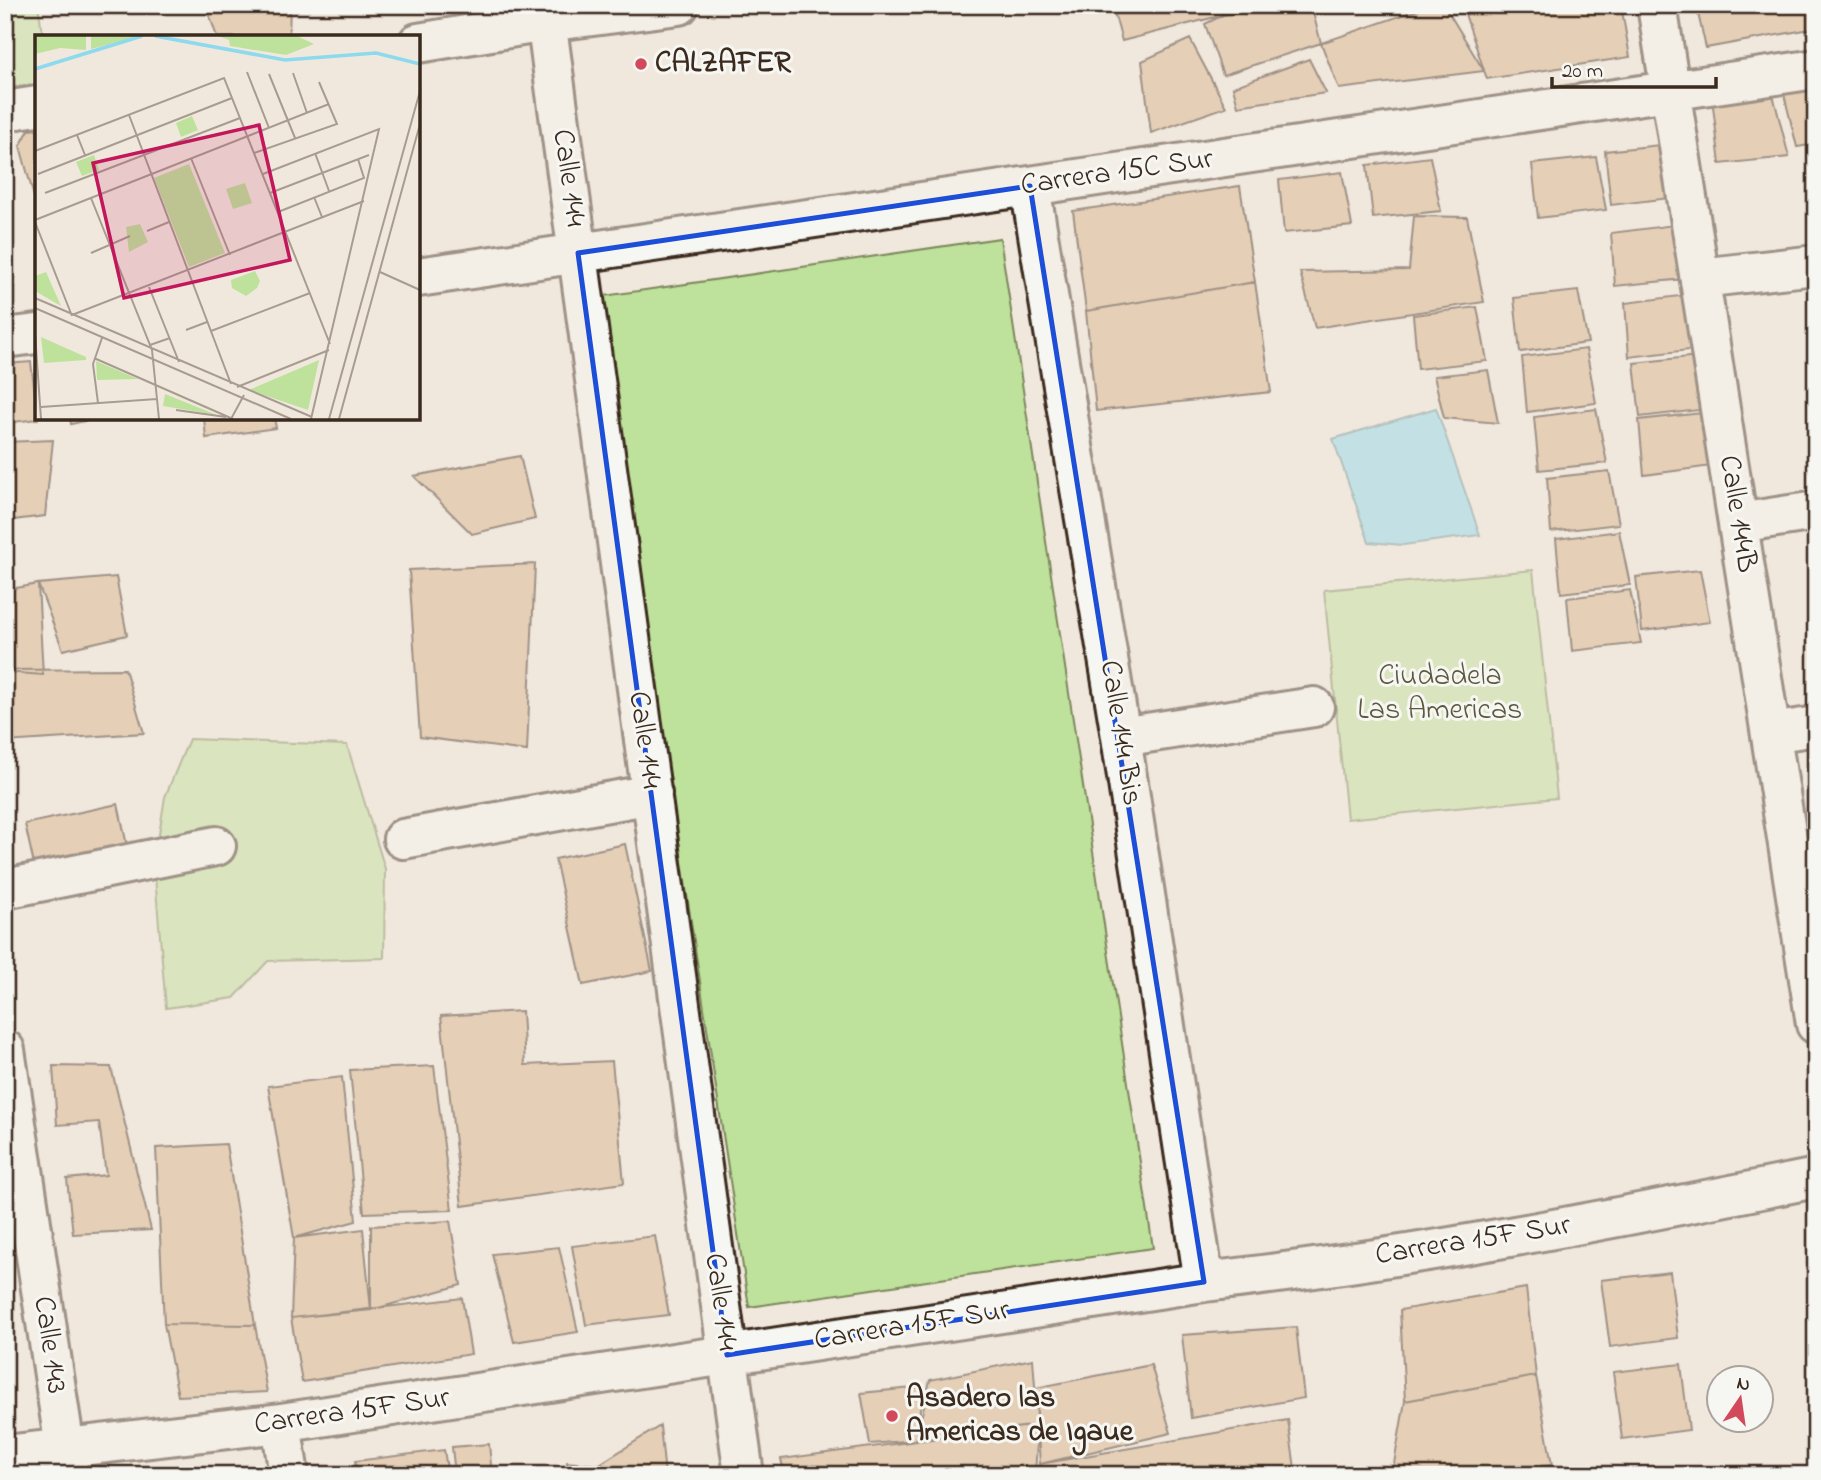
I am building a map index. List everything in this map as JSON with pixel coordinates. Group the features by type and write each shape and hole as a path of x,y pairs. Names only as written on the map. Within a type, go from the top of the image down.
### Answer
{"street":[{"path":"420,43 545,13 679,5"},
{"name":"Calle 144B","path":"1657,5 1771,733 1810,948 1816,1024"},
{"name":"Calle 144","path":"545,13 744,1475"},
{"name":"Carrera 15C Sur","path":"420,277 1816,69"},
{"path":"5,111 35,106"},
{"name":"Calle 144 Bis","path":"1030,186 1121,737 1204,1282"},
{"path":"1700,278 1816,265"},
{"path":"5,338 35,334"},
{"path":"1738,523 1816,511"},
{"path":"1121,737 1314,707"},
{"path":"1771,733 1816,726"},
{"path":"402,839 652,794"},
{"path":"5,889 216,846"},
{"name":"Calle 143","path":"5,1050 67,1462"},
{"name":"Carrera 15F Sur","path":"5,1455 67,1462 281,1423 1204,1282 1291,1272 1633,1215 1816,1178"},
{"path":"281,1423 289,1475"}],"highlighted area":[{"path":"1030,186 1204,1282 727,1355 578,253"}],"green space":[{"path":"5,5 38,5 43,35 35,35 35,84 5,88"},
{"path":"1000,238 1153,1248 749,1307 597,297"},
{"name":"Ciudadela Las Americas","path":"1533,570 1557,798 1347,819 1324,590"},
{"path":"189,739 347,745 385,869 384,958 268,961 234,998 166,1008 154,865 165,797"}],"water":[{"path":"1436,408 1480,535 1403,545 1369,542 1333,439"}],"building":[{"path":"206,5 290,5 289,35 216,35"},
{"path":"1112,5 1221,5 1223,15 1122,41"},
{"path":"1280,5 1311,5 1321,43 1223,75 1205,24 1223,15"},
{"path":"1432,5 1444,5 1484,71 1339,89 1321,43"},
{"path":"1507,5 1621,5 1630,57 1487,79 1465,14"},
{"path":"1696,5 1814,5 1816,28 1706,48"},
{"path":"1190,39 1226,107 1151,133 1142,61"},
{"path":"1309,59 1326,93 1238,106 1233,87"},
{"path":"1816,82 1816,144 1797,147 1782,86"},
{"path":"1770,83 1789,157 1720,164 1712,98"},
{"path":"35,129 35,201 20,146 29,130"},
{"path":"1669,144 1679,197 1611,205 1605,151"},
{"path":"1430,157 1441,211 1373,218 1367,165"},
{"path":"1596,157 1606,210 1538,218 1532,164"},
{"path":"1342,172 1352,226 1284,233 1279,180"},
{"path":"1240,186 1255,282 1086,311 1073,211"},
{"path":"1414,216 1467,217 1484,302 1315,328 1300,272 1409,270"},
{"path":"1674,225 1684,279 1615,286 1611,233"},
{"path":"1255,282 1271,392 1096,411 1086,311"},
{"path":"1578,291 1588,343 1520,352 1514,298"},
{"path":"1687,295 1698,349 1629,357 1625,303"},
{"path":"1477,307 1487,361 1418,369 1413,315"},
{"path":"1586,349 1596,403 1527,412 1522,357"},
{"path":"1698,356 1708,409 1640,417 1634,363"},
{"path":"31,362 35,419 5,423 5,364"},
{"path":"1488,370 1498,423 1444,418 1434,376"},
{"path":"1596,409 1607,463 1539,470 1534,417"},
{"path":"1702,413 1712,466 1644,475 1639,420"},
{"path":"70,420 89,420 71,424"},
{"path":"204,420 274,420 276,428 206,438"},
{"path":"53,440 45,516 5,521 5,442"},
{"path":"520,456 535,519 472,534 414,476"},
{"path":"1609,471 1619,524 1551,532 1547,478"},
{"path":"1619,531 1630,585 1561,593 1556,539"},
{"path":"535,564 527,751 420,737 409,570"},
{"path":"1700,570 1710,622 1642,631 1636,577"},
{"path":"116,577 127,635 63,650 38,584"},
{"path":"38,584 43,675 5,672 5,590"},
{"path":"1630,590 1641,643 1572,651 1567,598"},
{"path":"125,669 144,733 5,742 5,670"},
{"path":"118,804 128,850 35,869 25,824"},
{"path":"625,844 652,971 583,985 555,859"},
{"path":"522,1011 525,1065 612,1061 624,1183 462,1206 441,1016"},
{"path":"53,1066 111,1067 151,1230 73,1234 67,1179 106,1175 99,1122 57,1125"},
{"path":"434,1066 452,1210 364,1213 350,1070"},
{"path":"342,1077 356,1221 294,1238 268,1086"},
{"path":"226,1144 255,1325 164,1324 156,1148"},
{"path":"450,1221 461,1285 371,1310 371,1226"},
{"path":"363,1229 371,1310 291,1318 294,1238"},
{"path":"655,1236 669,1315 586,1325 572,1246"},
{"path":"559,1247 578,1332 514,1342 492,1254"},
{"path":"1670,1272 1678,1338 1610,1347 1601,1280"},
{"path":"1526,1288 1536,1376 1405,1401 1400,1310"},
{"path":"462,1298 471,1354 302,1382 291,1318"},
{"path":"164,1324 255,1325 267,1392 178,1396"},
{"path":"1296,1327 1304,1398 1191,1418 1182,1335"},
{"path":"1033,1359 1038,1425 916,1440 930,1380"},
{"path":"1681,1364 1689,1430 1622,1439 1613,1372"},
{"path":"1151,1365 1171,1433 1040,1464 1035,1388"},
{"path":"1536,1376 1552,1465 1487,1475 1392,1475 1405,1401"},
{"name":"Asadero las Americas de Igaue","path":"923,1387 916,1440 870,1444 861,1393"},
{"path":"1288,1420 1296,1475 1039,1475 1040,1464"},
{"path":"1038,1425 1035,1475 785,1475 781,1459"},
{"path":"660,1426 665,1475 568,1475 567,1462 598,1465"},
{"path":"489,1444 492,1475 455,1475 452,1447"},
{"path":"444,1450 448,1475 357,1475 355,1461"}],"place":[{"name":"CALZAFER","path":"641,64"},
{"name":"Asadero las Americas de Igaue","path":"892,1416"}]}
